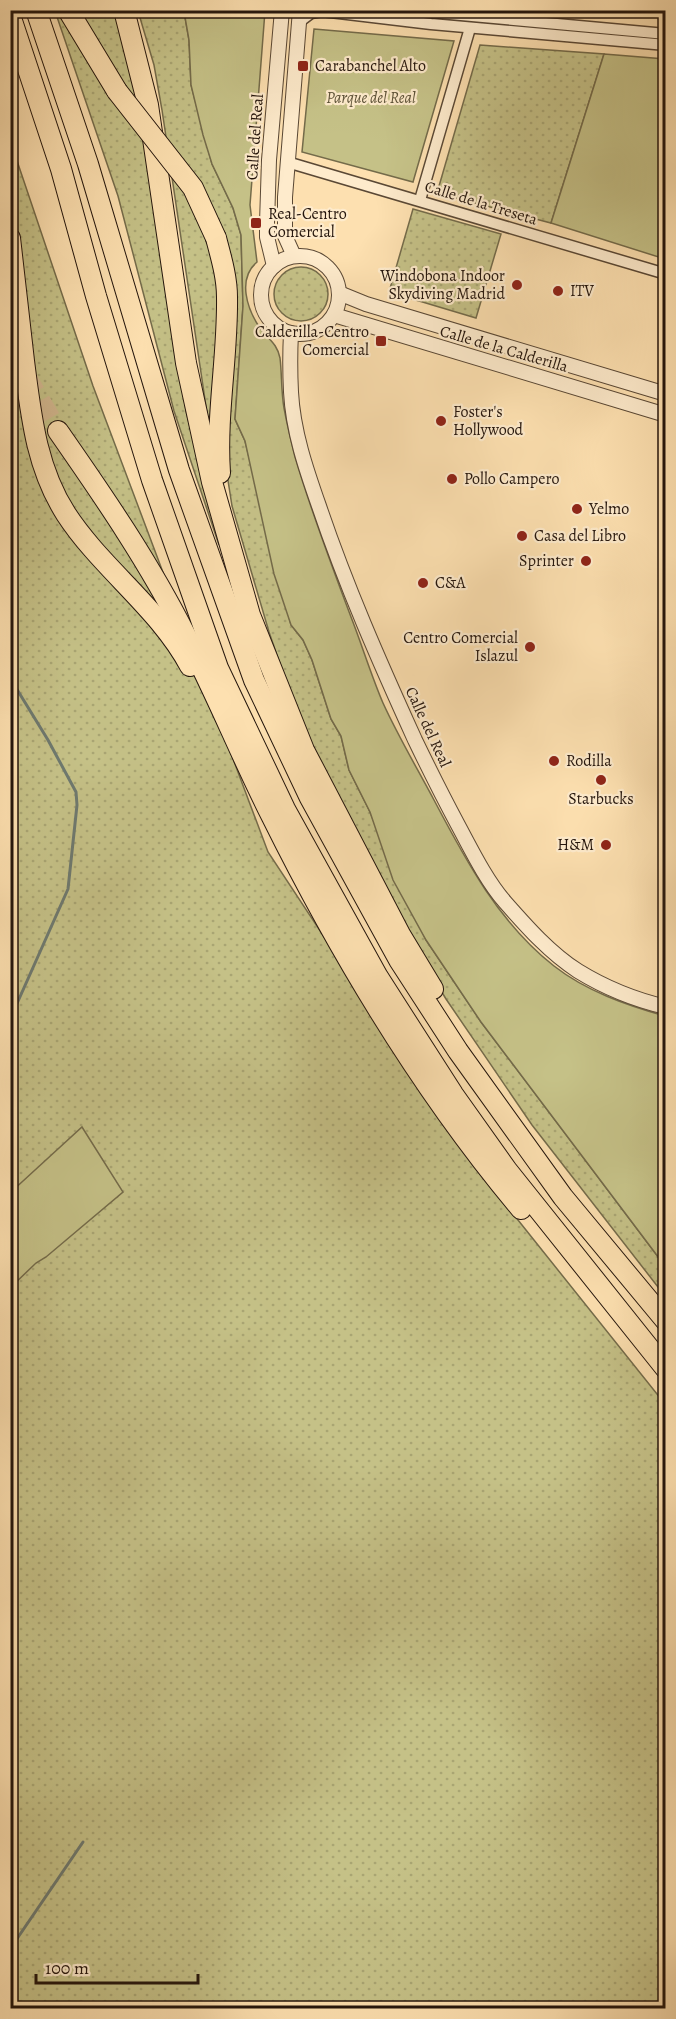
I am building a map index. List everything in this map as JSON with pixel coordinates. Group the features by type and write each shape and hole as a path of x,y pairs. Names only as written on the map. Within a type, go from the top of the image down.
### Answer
{"highway":[{"path":"36,10 88,164 179,470 254,680 310,798 399,960 458,1051 563,1197 666,1322"},
{"path":"68,10 117,91 193,188 216,238 228,295 219,419 220,472 230,531 264,650"},
{"path":"124,10 148,105 186,363 228,543 250,615 304,750 401,936 494,1084 572,1192 608,1251"},
{"path":"10,15 61,169 96,296 152,480 218,668 285,809 378,977 453,1094 507,1170 578,1262 666,1369"},
{"path":"10,238 32,421 38,453 51,487 87,542 151,612 186,658 283,853 316,911 329,927"},
{"path":"58,431 100,491 186,636 272,816 329,927 384,1020 520,1209 578,1262"}],"street":[{"name":"Calle del Real","path":"274,266 267,237 267,223 269,160 282,10"},
{"path":"406,10 666,34"},
{"path":"299,16 322,11 470,28 666,45"},
{"name":"Calle del Real","path":"294,256 285,236 287,162 299,16"},
{"path":"420,200 470,28"},
{"name":"Calle de la Treseta","path":"287,162 666,274"},
{"path":"294,256 310,257 325,264 335,278 339,293 334,315 323,327 308,333 291,333 276,325 266,312 261,296 264,279 274,266 294,256"},
{"name":"Calle de la Calderilla","path":"339,293 366,304 666,394"},
{"name":"Calle de la Calderilla","path":"334,315 666,415"},
{"name":"Calle del Real","path":"291,333 291,392 295,423 305,464 334,550 400,707 474,856 503,900 540,940 578,971 646,1002 666,1007"}],"green space":[{"path":"55,11 115,11 138,91 186,411 219,545 174,411 118,196"},
{"path":"138,11 181,11 185,17 189,40 191,85 212,164 233,208 241,235 243,306 235,419 245,441 291,625 303,640 312,660 331,719 341,736 349,770 370,812 426,940 481,1022 665,1266 665,1296 532,1125 446,999 406,932 309,748 269,632 232,506 227,474 222,292 211,440 162,110 154,65"},
{"path":"181,11 265,11 250,205 257,262 247,277 246,294 255,320 279,353 284,408 295,457 383,703 446,823 485,890 500,911 534,949 579,983 621,1002 665,1016 665,1266 481,1022 426,940 393,880 370,812 349,770 341,736 331,719 312,660 303,640 291,625 274,574 245,441 235,419 243,306 241,235 233,208 212,164 203,135 191,85 189,40 185,17"},
{"name":"Parque del Real","path":"314,29 454,41 413,182 302,152"},
{"path":"480,45 604,54 551,223 437,193"},
{"path":"604,54 665,59 665,259 551,223"},
{"path":"10,140 93,386 268,852 478,1170 665,1404 665,2008 11,2008"},
{"path":"413,209 501,234 476,318 389,292"},
{"path":"301,267 311,269 320,275 326,284 328,294 326,304 320,313 311,319 301,321 291,319 282,313 276,304 274,294 276,284 282,275 291,269"},
{"path":"82,1127 123,1192 36,1263 11,1287 11,1192"}],"waterway":[{"path":"10,678 48,740 76,792 77,805 68,889 15,1008 10,1011"},
{"path":"10,1949 83,1842"}],"tunnel":[{"path":"10,349 58,431"}],"place":[{"name":"Carabanchel Alto","path":"303,66"},
{"name":"Real-Centro Comercial","path":"256,223"},
{"name":"Windobona Indoor Skydiving Madrid","path":"517,285"},
{"name":"ITV","path":"558,291"},
{"name":"Calderilla-Centro Comercial","path":"381,341"},
{"name":"Foster's Hollywood","path":"441,421"},
{"name":"Pollo Campero","path":"452,479"},
{"name":"Yelmo","path":"577,509"},
{"name":"Casa del Libro","path":"522,536"},
{"name":"Sprinter","path":"586,561"},
{"name":"C&A","path":"423,583"},
{"name":"Centro Comercial Islazul","path":"530,647"},
{"name":"Rodilla","path":"554,761"},
{"name":"Starbucks","path":"601,780"},
{"name":"H&M","path":"606,845"}]}
